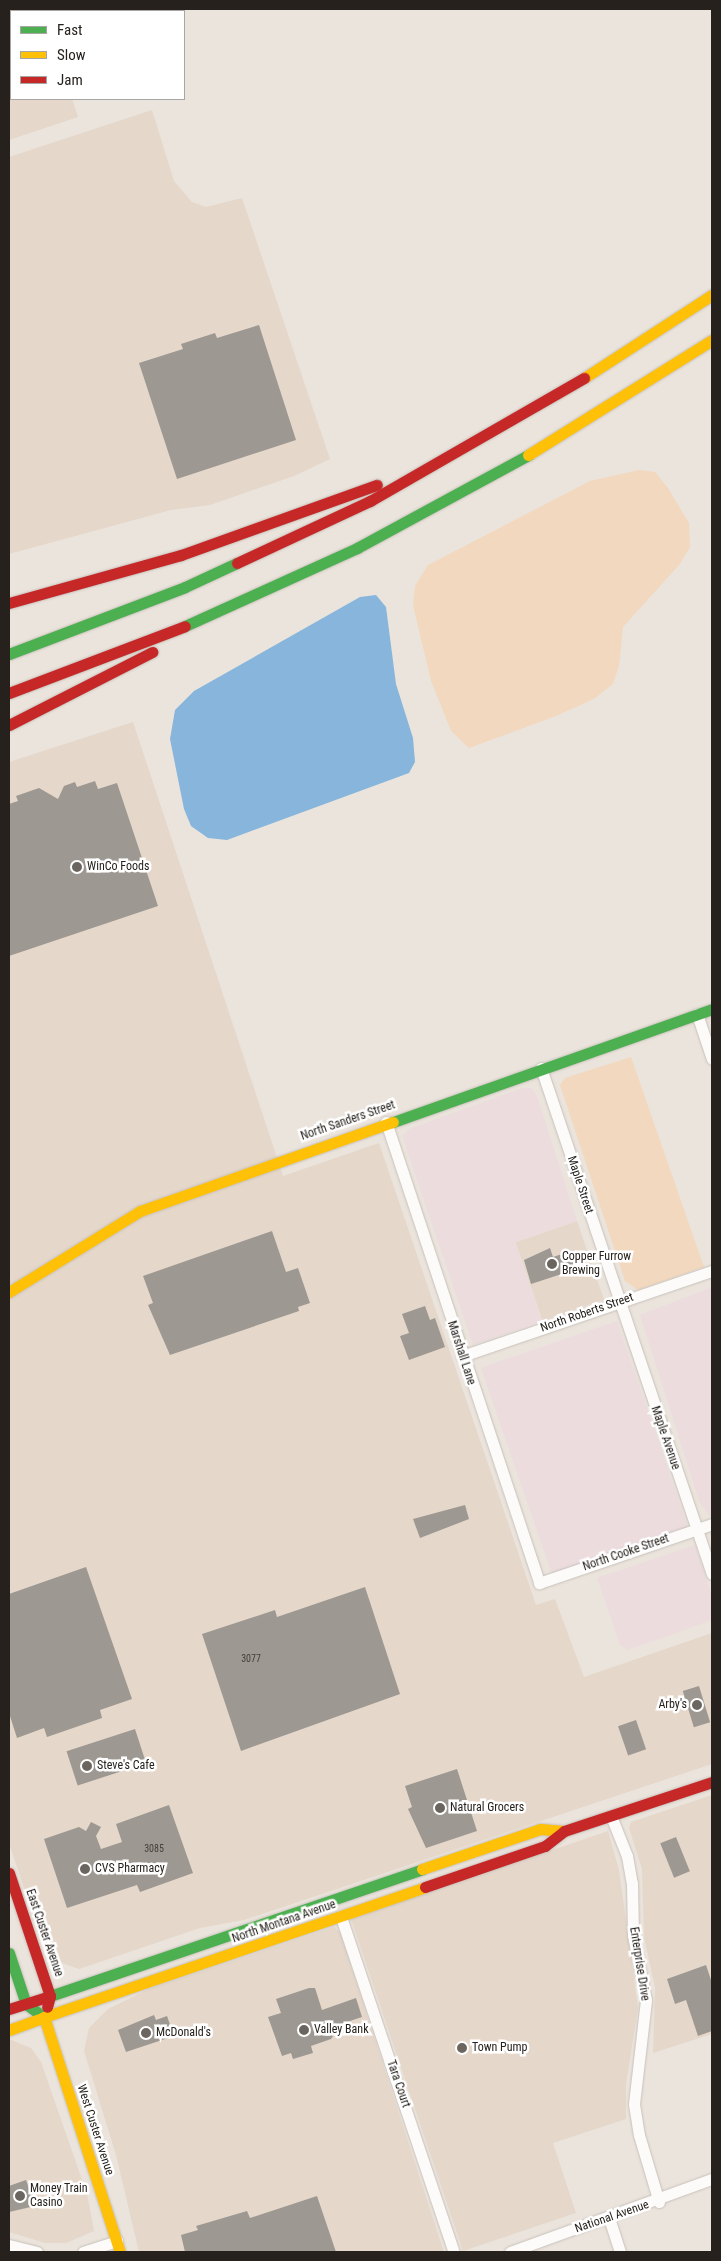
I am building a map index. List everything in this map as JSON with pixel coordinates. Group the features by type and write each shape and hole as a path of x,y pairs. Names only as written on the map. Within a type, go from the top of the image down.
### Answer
{"main road":[{"path":"9,654 230,567 443,462 584,379 712,295"},
{"path":"9,725 501,472 712,340"},
{"path":"676,364 712,344"},
{"path":"9,603 181,555 443,462"},
{"path":"9,693 134,647 284,583"},
{"name":"North Sanders Street","path":"9,1292 140,1211 386,1122 712,1009"},
{"name":"North Montana Avenue","path":"9,2030 545,1846 564,1831 712,1782"},
{"name":"North Montana Avenue","path":"9,2009 540,1829 564,1831"},
{"name":"East Custer Avenue","path":"9,1873 50,1996 44,2017"},
{"path":"9,1953 26,2004 44,2017"},
{"name":"West Custer Avenue","path":"44,2017 119,2247"}],"street":[{"path":"697,1014 712,1059"},
{"name":"Maple Street","path":"541,1068 619,1302"},
{"name":"Marshall Lane","path":"386,1122 462,1356 539,1582"},
{"name":"North Roberts Street","path":"462,1356 712,1271"},
{"name":"Maple Avenue","path":"619,1302 712,1574"},
{"name":"North Cooke Street","path":"539,1582 712,1524"},
{"name":"Enterprise Drive","path":"611,1816 627,1856 632,1883 633,1935 646,2000 634,2104 639,2135 658,2202"},
{"name":"Tara Court","path":"341,1917 454,2252"},
{"name":"National Avenue","path":"510,2252 658,2202 712,2180"},
{"path":"608,2218 620,2252"},
{"path":"9,2245 37,2252"},
{"path":"83,2252 119,2247"}],"shaded area":[{"path":"9,9 78,9 10,10 10,100 72,100 78,117 9,140"},
{"path":"152,110 174,181 192,202 206,207 242,198 330,459 294,476 210,505 171,510 9,554 9,157"},
{"path":"639,470 655,472 668,488 689,523 690,547 680,564 623,627 619,666 613,684 594,699 556,716 469,748 451,731 431,681 413,605 415,586 428,565 590,481"},
{"path":"133,722 283,1176 379,1143 536,1605 555,1599 584,1677 712,1633 712,1764 244,1920 200,1928 79,1969 62,1963 47,1947 37,1928 9,1843 9,762"},
{"path":"631,1057 704,1267 638,1290 625,1281 560,1085 565,1078"},
{"path":"522,1088 531,1088 537,1096 577,1221 515,1242 542,1321 473,1345 402,1136 409,1129"},
{"path":"577,1221 604,1299 543,1321 516,1242"},
{"path":"712,1287 712,1517 710,1517 699,1501 640,1315"},
{"path":"617,1321 688,1528 552,1575 481,1368"},
{"path":"695,1545 712,1596 712,1620 628,1650 620,1645 597,1578"},
{"path":"712,1795 712,2034 653,2053 655,1988 644,1937 642,1869 629,1828 631,1822"},
{"path":"608,1831 619,1870 638,2008 626,2085 626,2119 553,2143 576,2213 463,2251 351,1919"},
{"path":"334,1927 340,1932 444,2252 139,2252 116,2155 84,2051 89,2028 108,2009 149,1989"},
{"path":"9,2039 31,2048 41,2062 87,2194 94,2231 66,2243 45,2243 9,2232"}],"water":[{"path":"376,595 386,607 396,684 413,738 415,762 409,773 227,840 208,838 191,826 184,809 170,739 175,710 194,691 360,597"}],"building":[{"path":"259,325 296,440 177,479 139,363 183,349 181,344 215,333 217,338"},
{"name":"WinCo Foods","path":"95,781 98,789 117,783 158,906 9,956 9,804 18,801 16,796 39,788 58,799 64,786 75,782 77,787"},
{"path":"272,1231 286,1272 298,1268 310,1303 298,1307 299,1311 170,1355 148,1305 153,1303 143,1276"},
{"name":"Copper Furrow Brewing","path":"550,1248 553,1257 574,1250 580,1268 531,1284 524,1260"},
{"path":"425,1306 430,1320 435,1318 445,1347 409,1360 400,1336 409,1333 402,1314"},
{"path":"465,1505 469,1519 420,1538 413,1519"},
{"path":"86,1567 132,1699 100,1710 102,1718 47,1737 44,1728 17,1738 9,1713 9,1594"},
{"path":"365,1587 400,1694 241,1751 202,1634 275,1610 277,1617"},
{"name":"Arby's","path":"699,1686 710,1722 694,1727 683,1691"},
{"path":"636,1720 646,1749 628,1755 618,1726"},
{"path":"135,1729 146,1763 78,1785 67,1751"},
{"name":"Natural Grocers","path":"457,1769 477,1831 426,1848 408,1809 412,1807 405,1786"},
{"path":"169,1805 193,1873 140,1892 137,1885 67,1908 44,1839 79,1827 86,1831 91,1822 101,1827 96,1836 101,1849 122,1842 116,1824"},
{"path":"676,1837 690,1871 674,1878 660,1843"},
{"path":"706,1965 712,1983 712,2031 698,2036 686,2000 675,2004 667,1979"},
{"name":"Valley Bank","path":"309,1988 315,1988 322,2010 356,1998 362,2017 341,2024 331,2039 311,2046 313,2053 293,2059 291,2053 282,2056 268,2017 281,2013 276,1999"},
{"name":"McDonald's","path":"154,2015 156,2020 167,2016 174,2036 126,2052 118,2030"},
{"name":"Money Train Casino","path":"26,2180 35,2206 9,2212 9,2186"},
{"path":"317,2196 336,2252 185,2252 181,2235 198,2230 196,2226 247,2211 250,2218"}],"traffic: fast":[{"path":"185,626 357,548 528,455"},
{"path":"9,654 185,587 237,563"},
{"path":"393,1122 712,1009"},
{"path":"50,1996 422,1869"},
{"path":"9,1953 26,2004 44,2017"}],"traffic: slow":[{"path":"584,378 712,295"},
{"path":"528,455 712,340"},
{"path":"9,1292 140,1211 393,1122"},
{"path":"422,1869 540,1829 564,1831"},
{"path":"44,2017 425,1887"},
{"path":"9,2030 44,2017 120,2252"}],"traffic: jam":[{"path":"237,563 370,501 584,378"},
{"path":"9,603 181,555 377,485"},
{"path":"9,693 185,626"},
{"path":"9,725 152,652"},
{"path":"425,1887 545,1846 564,1831 712,1782"},
{"path":"9,1873 50,1996 47,2007"},
{"path":"9,2009 50,1996"}],"place":[{"name":"WinCo Foods","path":"77,867"},
{"name":"Copper Furrow Brewing","path":"552,1264"},
{"name":"Arby's","path":"697,1705"},
{"name":"Steve's Cafe","path":"87,1766"},
{"name":"Natural Grocers","path":"440,1808"},
{"name":"CVS Pharmacy","path":"85,1869"},
{"name":"Valley Bank","path":"304,2030"},
{"name":"McDonald's","path":"146,2033"},
{"name":"Town Pump","path":"462,2048"},
{"name":"Money Train Casino","path":"20,2196"}]}
